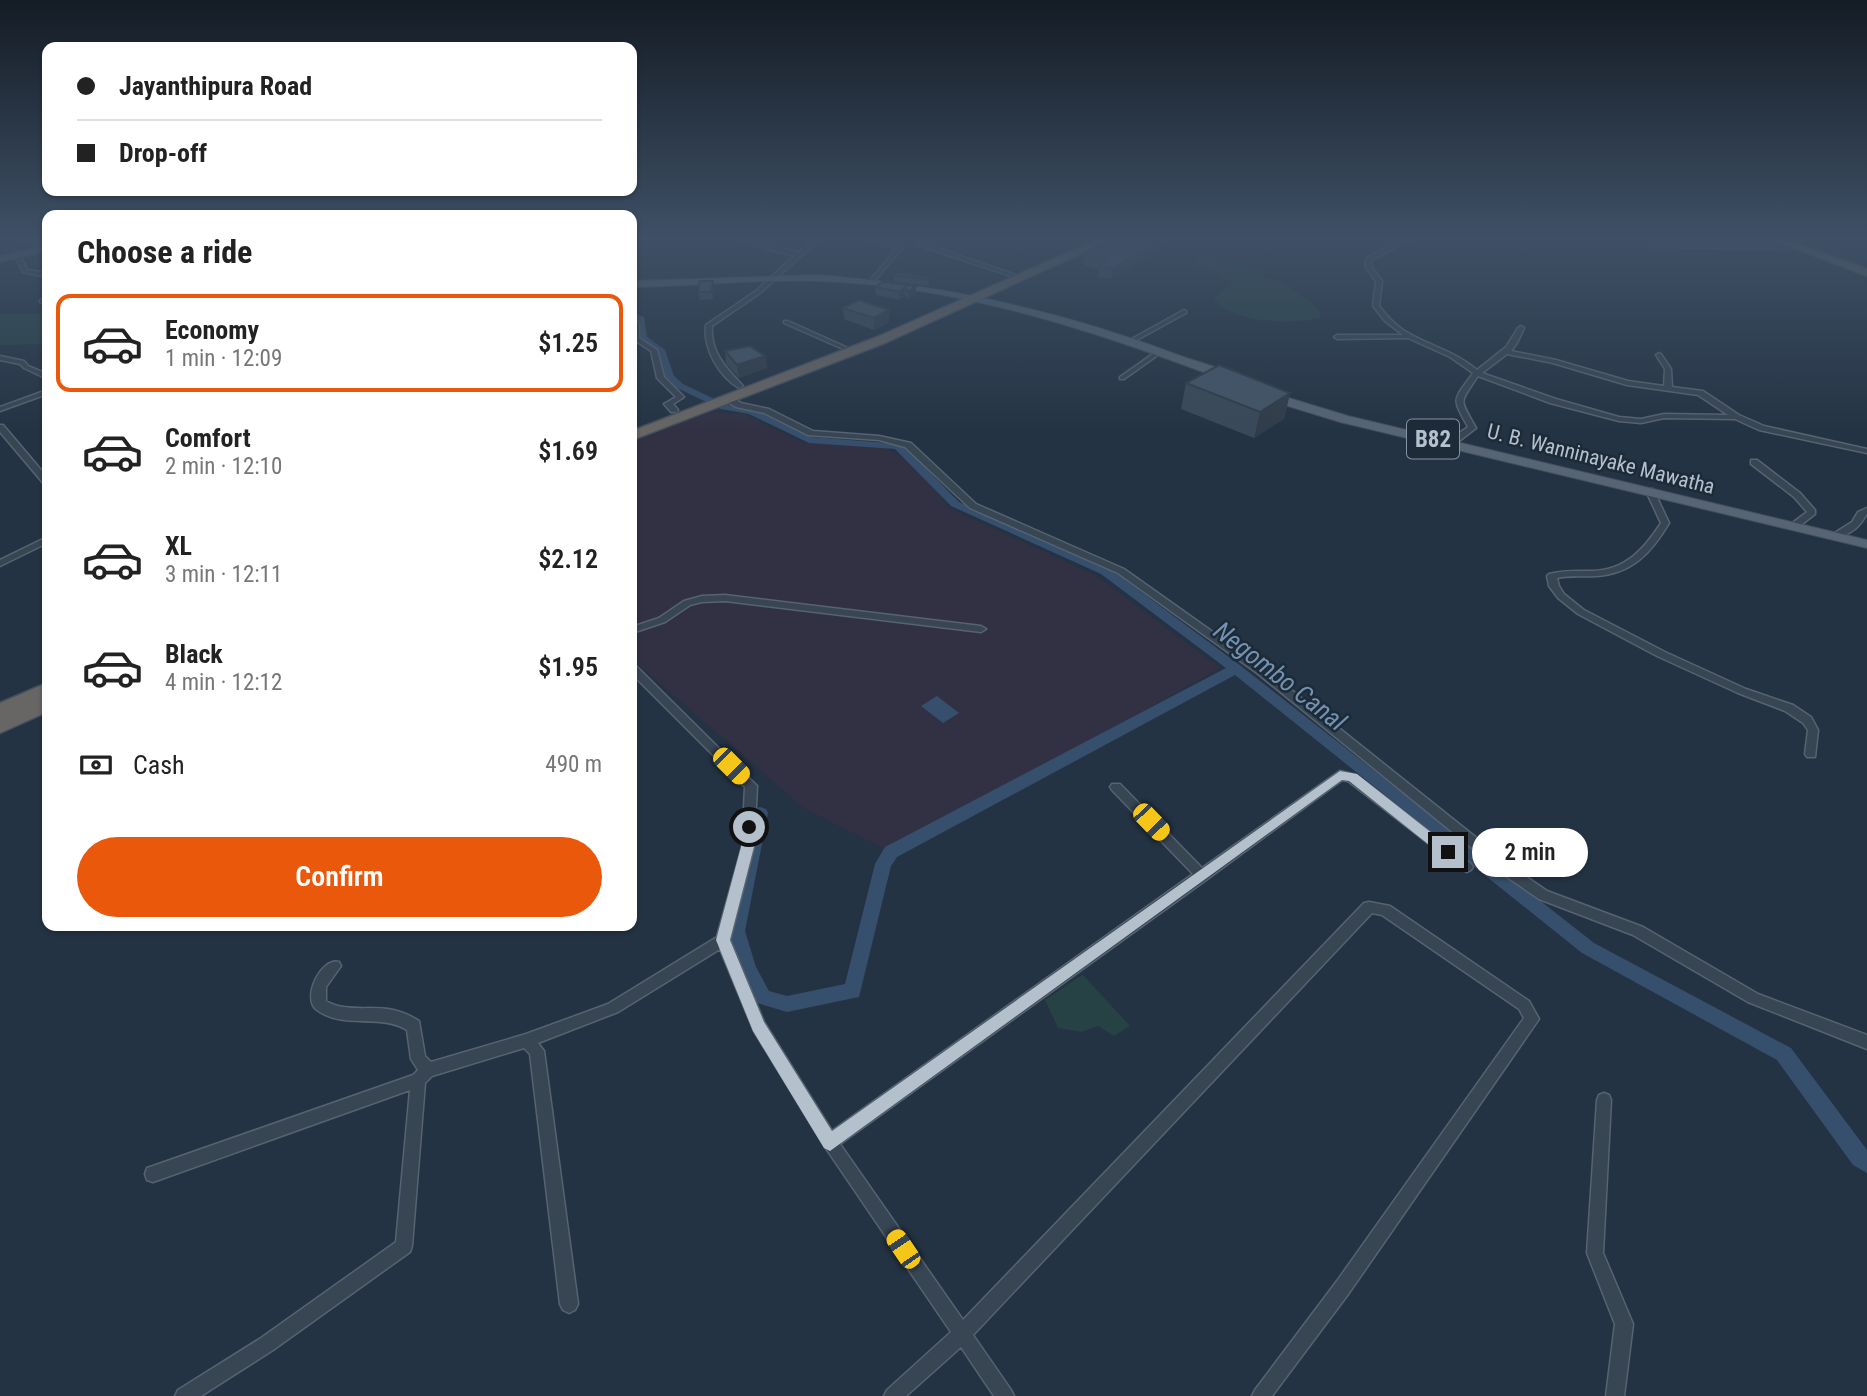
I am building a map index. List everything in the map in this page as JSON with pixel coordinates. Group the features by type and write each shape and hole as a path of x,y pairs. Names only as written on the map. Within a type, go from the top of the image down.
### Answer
{"highway":[{"path":"637,434 695,407 714,395 963,302"},
{"path":"637,425 674,410 729,399 852,351 939,311"},
{"path":"0,711 42,690"},
{"path":"0,726 42,706"}],"main road":[{"path":"939,302 939,311 963,302"},
{"name":"U. B. Wanninayake Mawatha","path":"988,302 1131,341 1248,388 1344,419 1867,544"}],"street":[{"path":"739,386 724,372 712,352 709,325 743,302"},
{"path":"1376,302 1376,306 1394,329 1463,363 1477,373 1577,408 1619,419 1641,421 1664,416 1736,417"},
{"path":"1131,341 1184,312"},
{"path":"786,322 845,348"},
{"path":"1451,443 1472,428 1458,404 1459,398 1477,373 1506,352 1517,340 1521,328"},
{"path":"1337,337 1411,337"},
{"path":"637,340 654,350 661,378 680,397 668,404 674,410"},
{"path":"1122,378 1160,352"},
{"path":"1506,352 1554,360 1628,383 1700,393 1736,417 1787,434 1867,451"},
{"path":"1659,355 1668,369 1668,389"},
{"path":"0,358 22,362 26,368 42,375"},
{"path":"0,410 42,393"},
{"path":"729,399 737,404 766,411 811,433 879,438 908,445 973,506 1121,571 1261,671 1514,875 1544,895 1639,931 1753,998 1867,1042"},
{"path":"0,427 42,476"},
{"path":"1754,462 1797,495 1812,512 1794,526"},
{"path":"1650,491 1665,523 1646,555 1608,572 1562,573 1552,576 1554,586 1567,603 1639,643 1742,691 1797,712 1813,730 1811,754"},
{"path":"1836,536 1856,524 1861,514 1867,512"},
{"path":"0,563 42,542"},
{"path":"637,628 662,620 687,603 725,598 981,629"},
{"path":"637,673 751,786 748,847 723,940 758,1026 830,1142 1005,1396"},
{"path":"830,1142 1340,775 1352,778 1467,867"},
{"path":"1116,787 1202,876"},
{"path":"892,1396 961,1335 1369,907 1385,910 1524,1005 1532,1019 1343,1287 1261,1396"},
{"path":"153,1174 614,1008 723,940"},
{"path":"184,1396 267,1344 404,1246 423,1075 414,1026 402,1016 330,1013 319,1004 320,985 334,966"},
{"path":"526,1041 537,1051 569,1304"},
{"path":"1604,1100 1595,1253 1623,1324 1615,1396"}],"shaded area":[{"path":"708,412 744,414 802,442 881,446 909,459 951,509 1095,575 1220,668 1061,757 885,849 804,808 637,663 637,440"},
{"path":"937,696 959,713 943,723 921,706"}],"green space":[{"path":"1218,302 1310,302 1320,311 1320,318 1294,321 1262,320 1233,313"},
{"path":"0,314 42,314 42,344 0,345"},
{"path":"1082,975 1130,1026 1114,1036 1098,1026 1082,1032 1058,1028 1045,1000"}],"building":[{"path":"855,302 865,302 889,310 874,318 843,308"},
{"path":"750,346 765,356 737,365 725,351"},
{"path":"1219,365 1290,393 1260,412 1186,383"}],"waterway":[{"name":"Negombo Canal","path":"637,318 641,319 643,338 662,352 670,377 680,386 724,407 752,412 809,440 898,446 955,504 1105,571 1236,669"},
{"path":"760,813 736,931 748,968 763,997 787,1004 853,991 883,864 891,852 1236,669"},
{"name":"Negombo Canal","path":"1236,669 1588,948 1784,1054 1860,1158 1867,1163"}],"route":[{"path":"749,827 748,847 723,940 758,1026 830,1142 1340,775 1352,778 1448,852"}]}
